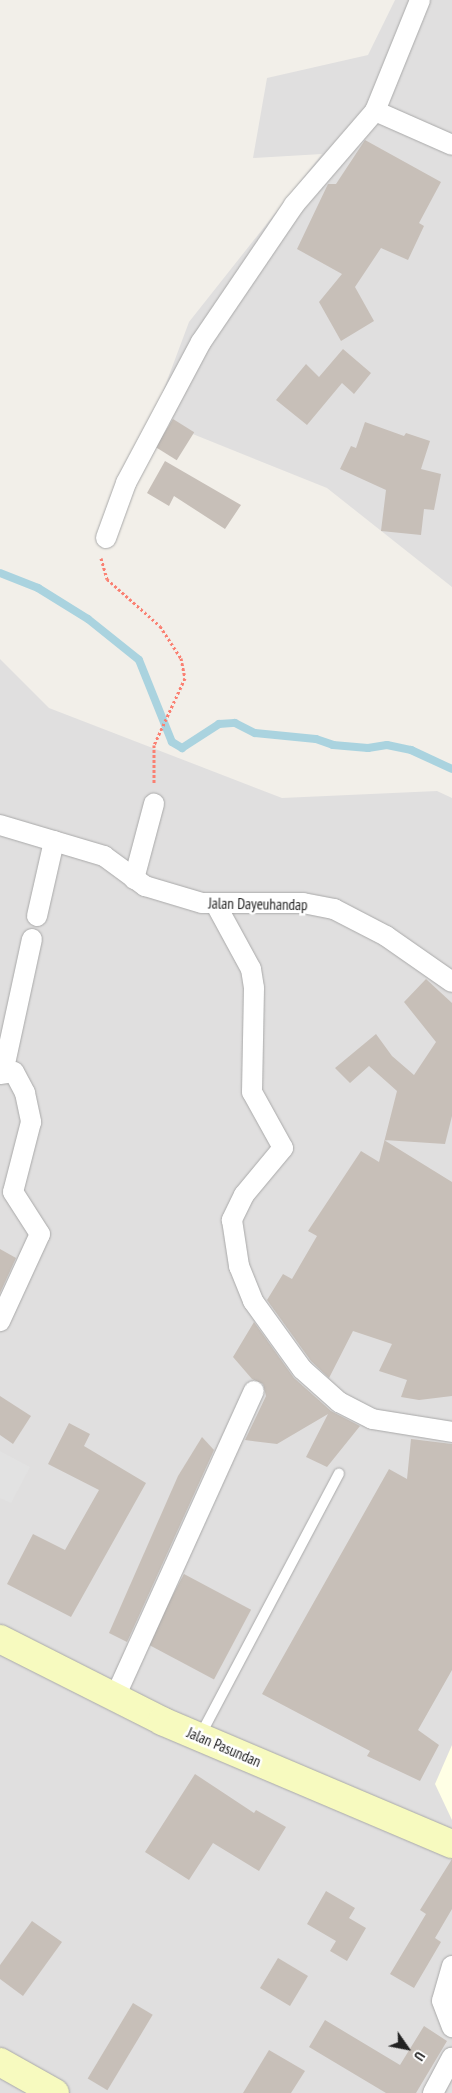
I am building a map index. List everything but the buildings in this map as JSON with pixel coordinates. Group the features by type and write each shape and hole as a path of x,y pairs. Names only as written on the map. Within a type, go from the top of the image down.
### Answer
{"street":[{"path":"106,538 126,483 201,342 294,205 375,111 420,0"},
{"path":"375,111 452,145"},
{"path":"140,883 154,804"},
{"name":"Jalan Dayeuhandap","path":"0,825 104,856 140,883 209,903 302,902 334,909 386,936 452,982"},
{"path":"37,916 54,841"},
{"path":"209,903 251,969 254,988 252,1092 284,1148 244,1195 232,1220 239,1266 253,1301 302,1369 339,1402 372,1419 452,1432"},
{"path":"0,1321 40,1234 13,1192 31,1122 25,1093 14,1072 1,1074 32,939"},
{"path":"115,1697 254,1391"},
{"name":"Jalan Pasundan","path":"0,1639 199,1737 452,1844"},
{"path":"452,1966 442,2001 452,2027"},
{"path":"433,2093 452,2058"},
{"path":"0,2062 55,2093"}],"lane":[{"path":"199,1737 339,1474"}],"path":[{"path":"106,538 100,562 107,579 160,626 182,658 185,678 154,745 154,804"}],"shaded area":[{"path":"395,0 452,0 452,587 327,488 153,418 189,322 322,154 253,158 267,78 368,55"},
{"path":"0,659 49,708 282,798 437,791 452,798 452,2093 0,2093"},
{"path":"0,1451 30,1467 11,1503 0,1498"},
{"path":"452,1745 452,1820 435,1784"}],"waterway":[{"path":"0,573 38,588 88,619 139,660 172,742 182,748 219,724 235,723 255,733 316,739 333,745 368,748 387,745 411,750 452,769"}]}
